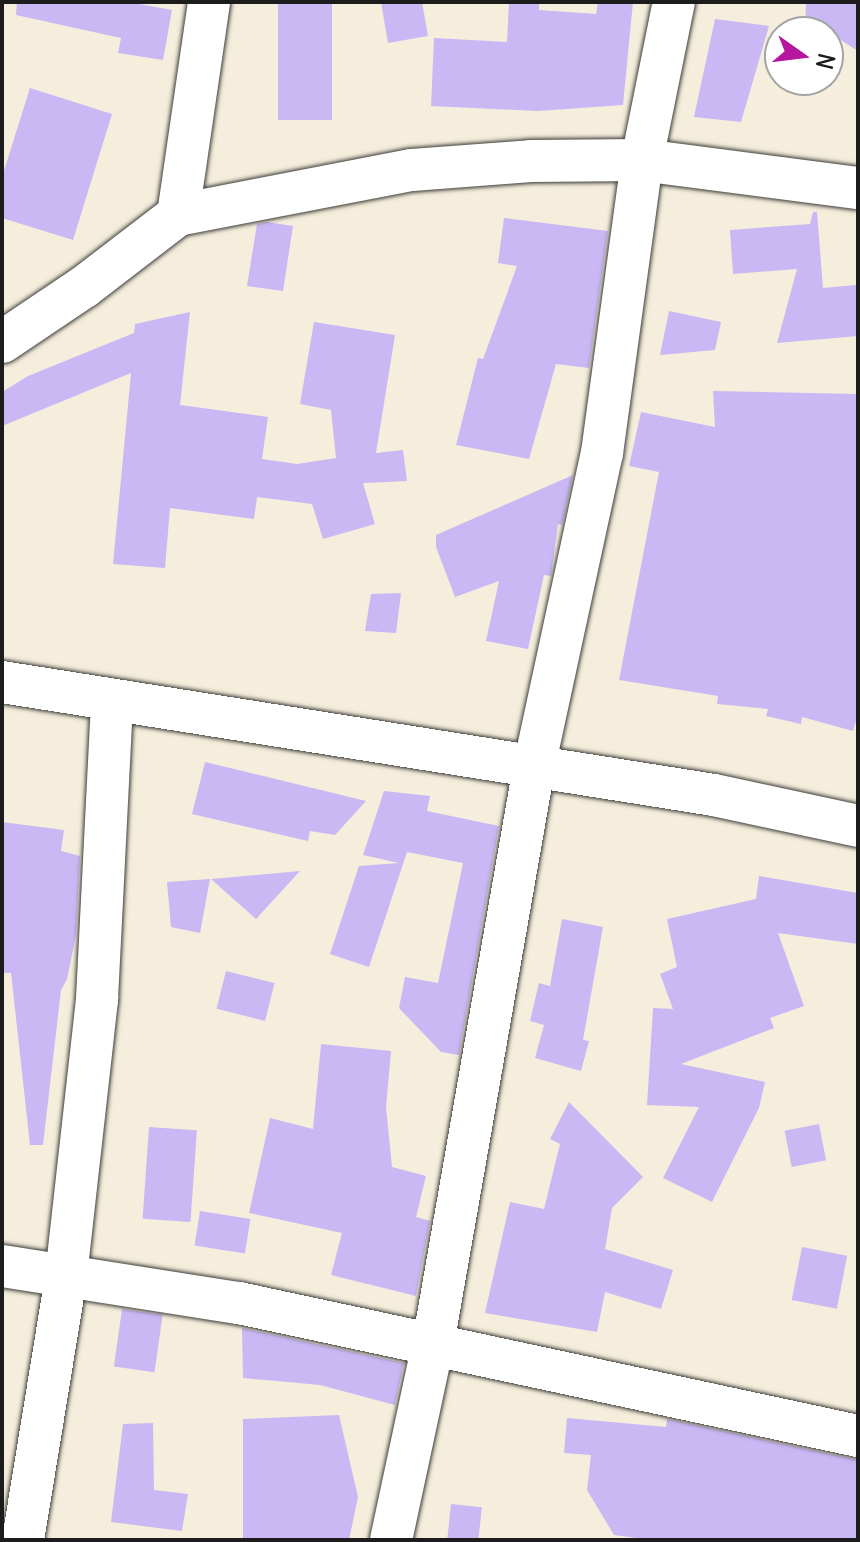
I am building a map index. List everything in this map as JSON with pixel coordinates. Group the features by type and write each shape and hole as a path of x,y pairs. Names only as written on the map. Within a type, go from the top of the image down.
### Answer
{"street":[{"path":"178,215 209,2"},
{"path":"391,1540 433,1344 534,767 602,453 642,160 674,2"},
{"path":"2,342 84,287 178,215 412,170 531,161 642,160 858,188"},
{"path":"2,682 714,795 858,826"},
{"path":"23,1540 66,1276 97,999 112,701"},
{"path":"2,1266 239,1303 858,1436"}],"building":[{"path":"17,2 128,2 172,10 163,60 118,53 121,38 16,15"},
{"path":"278,2 332,2 332,120 278,120"},
{"path":"381,2 422,2 428,36 388,43"},
{"path":"509,2 539,2 539,10 596,14 598,2 633,2 623,105 538,111 431,106 434,38 507,42"},
{"path":"806,2 858,2 858,51 844,42 844,16 806,16"},
{"path":"715,19 764,25 764,43 741,122 694,117"},
{"path":"30,88 112,114 73,240 2,218 2,177"},
{"path":"813,212 817,212 823,288 856,285 858,336 777,343 797,269 733,274 730,230 810,224"},
{"path":"504,218 608,231 589,368 556,364 529,459 456,445 478,358 483,359 517,266 498,263"},
{"path":"267,222 293,226 283,291 247,286 257,224"},
{"path":"669,311 721,322 715,350 660,355"},
{"path":"190,312 180,405 268,417 262,459 297,464 336,458 331,410 300,404 314,322 395,335 376,453 403,450 407,481 363,483 375,524 323,539 312,504 257,497 254,519 170,508 165,568 113,564 131,373 2,426 2,392 28,376 134,333 135,324"},
{"path":"713,391 858,394 858,714 853,731 802,717 801,724 766,716 768,709 717,704 718,696 619,680 659,472 629,466 641,412 715,427"},
{"path":"573,475 562,525 558,524 551,576 544,575 528,649 486,641 499,581 455,597 436,547 436,535"},
{"path":"401,593 396,633 365,631 371,594"},
{"path":"205,762 366,801 335,835 310,831 308,841 192,814"},
{"path":"384,791 430,796 427,811 499,826 459,1055 441,1052 399,1008 405,977 438,983 463,863 407,852 369,967 330,954 359,866 399,863 363,855"},
{"path":"2,822 64,830 61,851 80,856 76,935 67,979 61,990 43,1145 30,1145 11,973 2,973"},
{"path":"300,871 256,919 211,879"},
{"path":"759,876 858,893 858,944 778,933 804,1006 770,1018 774,1028 681,1064 765,1082 759,1108 712,1202 663,1178 699,1107 647,1105 653,1008 673,1009 660,974 677,967 667,919 756,899"},
{"path":"210,879 200,933 171,927 167,882"},
{"path":"562,919 603,927 583,1040 589,1041 581,1071 535,1058 544,1025 530,1021 539,983 550,986"},
{"path":"226,971 275,983 265,1021 217,1009"},
{"path":"321,1044 391,1051 386,1108 392,1167 426,1176 416,1217 430,1221 416,1296 331,1275 342,1233 249,1213 270,1118 313,1129"},
{"path":"569,1102 643,1177 612,1208 605,1249 673,1270 661,1309 605,1292 597,1332 485,1313 510,1202 544,1209 560,1144 550,1139"},
{"path":"819,1124 826,1160 792,1167 785,1131"},
{"path":"149,1127 197,1130 190,1222 143,1219"},
{"path":"200,1211 250,1219 245,1254 195,1246"},
{"path":"802,1247 847,1256 837,1309 792,1300"},
{"path":"122,1309 163,1315 155,1372 114,1366"},
{"path":"242,1328 404,1363 395,1405 320,1385 243,1378"},
{"path":"339,1415 358,1497 349,1540 243,1540 243,1419"},
{"path":"567,1418 666,1427 667,1419 858,1460 858,1540 652,1540 614,1535 587,1490 591,1455 564,1453"},
{"path":"153,1423 154,1490 188,1494 182,1531 111,1522 123,1424"},
{"path":"451,1504 482,1507 478,1540 447,1540"}]}
